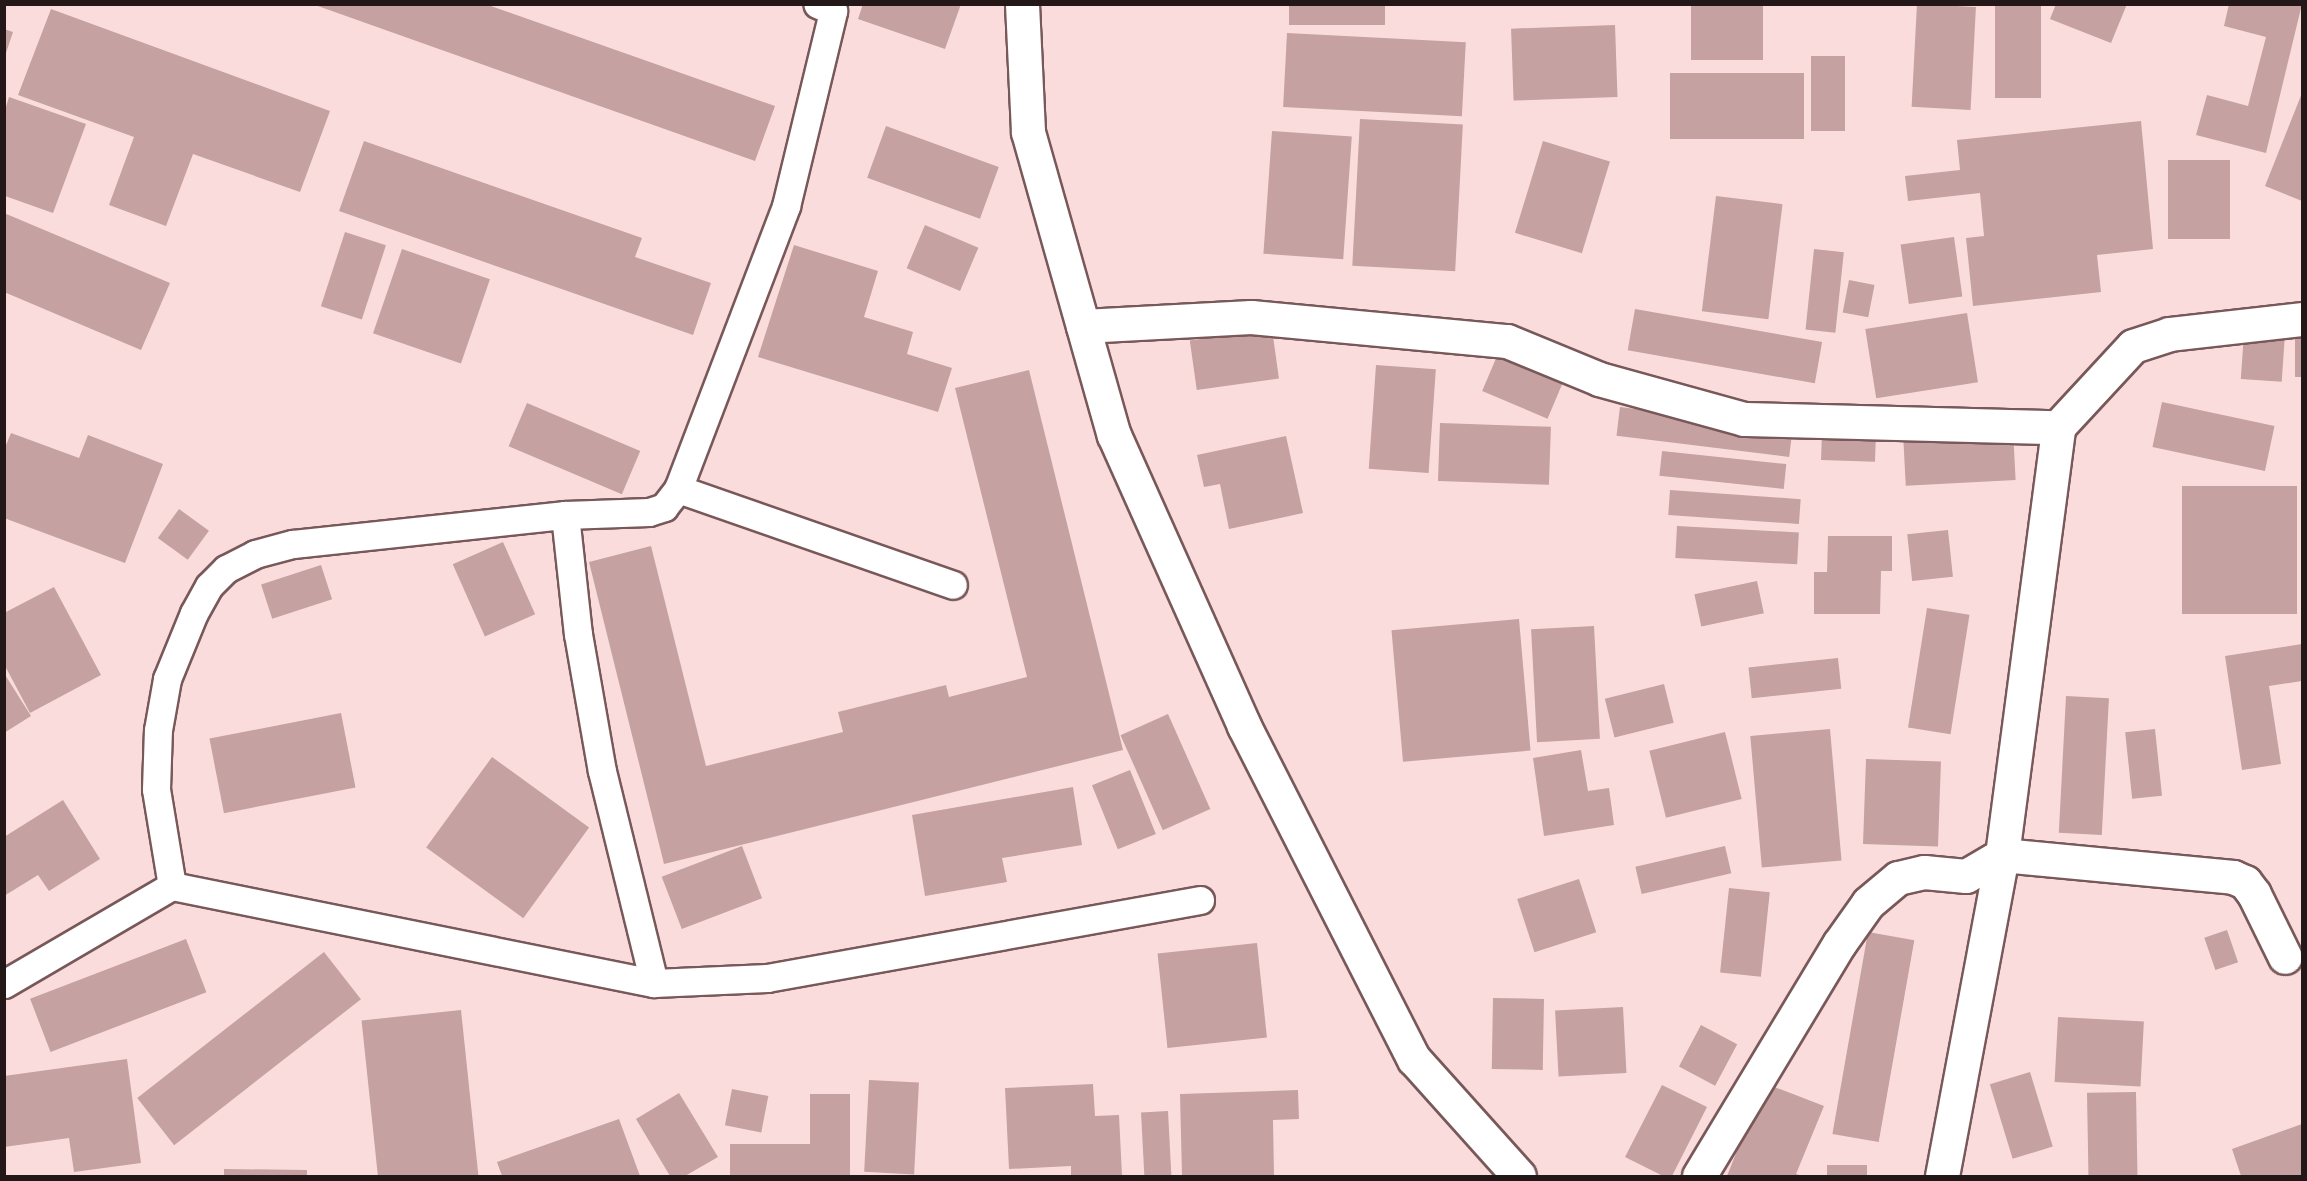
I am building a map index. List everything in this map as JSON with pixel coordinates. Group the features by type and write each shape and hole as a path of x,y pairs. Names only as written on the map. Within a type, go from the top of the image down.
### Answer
{"street":[{"path":"1022,4 1028,132 1114,435 1244,726 1408,1048 1519,1176"},
{"path":"1083,326 1251,317 1495,340 1599,379 1744,419 2058,427"},
{"path":"1942,1176 2002,855 2058,427 2133,346 2169,334 2302,319"},
{"path":"1699,1176 1839,944 1868,903 1898,878 1924,872 1966,876 2002,855 2233,877 2245,882 2254,894 2284,957"}],"lane":[{"path":"172,886 156,789 158,730 167,679 194,613 209,586 226,569 255,554 293,544 565,515 649,512 664,507 678,489 786,207 833,11 816,4"},
{"path":"678,489 953,585"},
{"path":"565,515 578,634 602,771 654,983"},
{"path":"4,984 172,886 654,983 767,978 1200,900"}],"building":[{"path":"863,4 961,4 945,49 858,19"},
{"path":"1289,4 1385,4 1385,25 1289,25"},
{"path":"1691,4 1763,4 1763,60 1691,60"},
{"path":"1917,4 1976,7 1971,110 1912,107"},
{"path":"1995,4 2041,4 2041,98 1995,98"},
{"path":"2056,4 2127,4 2111,43 2050,19"},
{"path":"2229,4 2302,4 2266,153 2196,135 2207,95 2248,106 2266,37 2224,26"},
{"path":"315,5 488,5 775,106 755,161"},
{"path":"51,9 330,111 300,192 193,154 166,226 109,205 134,137 18,95"},
{"path":"1615,25 1618,97 1514,101 1511,29"},
{"path":"4,29 13,32 5,56 4,56"},
{"path":"1287,33 1466,42 1462,116 1283,107"},
{"path":"1811,56 1845,56 1845,131 1811,131"},
{"path":"1670,73 1804,73 1804,139 1670,139"},
{"path":"2302,93 2302,201 2265,186"},
{"path":"9,97 86,124 53,213 5,196 5,110"},
{"path":"1360,119 1463,124 1455,271 1352,266"},
{"path":"2141,121 2153,249 2097,255 2101,292 1973,306 1966,238 1984,236 1980,193 1908,201 1905,176 1960,170 1957,140"},
{"path":"886,126 999,167 980,219 867,178"},
{"path":"1272,131 1352,137 1343,259 1263,254"},
{"path":"364,141 642,238 635,257 711,283 693,335 339,211"},
{"path":"1543,141 1610,161 1582,253 1515,233"},
{"path":"2168,160 2230,160 2230,239 2168,239"},
{"path":"1716,196 1783,204 1768,319 1702,311"},
{"path":"4,213 170,283 141,350 4,292"},
{"path":"925,225 978,248 960,291 907,268"},
{"path":"345,232 386,245 362,319 321,306"},
{"path":"1954,237 1962,296 1909,304 1901,245"},
{"path":"794,245 878,271 864,317 913,332 907,354 952,368 938,412 758,357"},
{"path":"402,249 490,279 461,363 373,333"},
{"path":"1814,249 1844,252 1835,333 1806,330"},
{"path":"1849,280 1875,285 1868,317 1843,312"},
{"path":"1635,309 1822,342 1815,383 1628,350"},
{"path":"1967,313 1978,382 1876,398 1865,329"},
{"path":"1272,329 1279,379 1197,390 1190,341"},
{"path":"2244,333 2285,336 2282,382 2241,379"},
{"path":"2295,335 2302,335 2302,377 2295,377"},
{"path":"1497,356 1562,384 1548,419 1482,391"},
{"path":"1376,365 1436,369 1429,473 1369,469"},
{"path":"1029,370 1123,750 664,864 589,562 651,546 706,766 843,732 838,712 946,685 949,697 1027,677 955,388"},
{"path":"2162,402 2274,426 2265,471 2152,447"},
{"path":"527,403 640,451 622,494 509,446"},
{"path":"1620,407 1793,428 1789,457 1616,436"},
{"path":"1440,423 1551,427 1549,485 1438,481"},
{"path":"2013,430 2016,480 1906,486 1903,436"},
{"path":"1822,432 1876,434 1875,462 1821,460"},
{"path":"11,433 79,458 88,435 163,464 125,563 4,518 4,450"},
{"path":"1286,436 1303,513 1229,529 1220,484 1204,487 1197,455"},
{"path":"1662,451 1786,464 1784,489 1659,476"},
{"path":"2182,486 2297,486 2297,614 2182,614"},
{"path":"1670,490 1801,499 1799,524 1668,515"},
{"path":"179,509 209,531 188,560 158,538"},
{"path":"1677,526 1799,532 1797,564 1675,558"},
{"path":"1948,530 1953,577 1912,581 1907,534"},
{"path":"1828,536 1892,536 1892,571 1881,571 1880,614 1814,614 1814,572 1827,572"},
{"path":"503,542 535,614 485,637 453,564"},
{"path":"321,565 332,599 272,619 261,584"},
{"path":"1757,581 1764,613 1701,627 1694,594"},
{"path":"54,587 101,675 30,713 4,664 4,613"},
{"path":"1927,608 1969,615 1951,734 1908,728"},
{"path":"1519,619 1531,750 1403,762 1391,630"},
{"path":"1594,626 1600,739 1537,742 1531,629"},
{"path":"2302,644 2302,681 2269,686 2281,764 2242,770 2225,656"},
{"path":"1838,658 1841,689 1752,698 1748,667"},
{"path":"4,673 31,716 4,733"},
{"path":"1664,684 1674,723 1614,738 1605,699"},
{"path":"2066,696 2109,698 2102,835 2059,833"},
{"path":"341,713 356,788 224,813 209,739"},
{"path":"1168,714 1210,809 1163,830 1120,735"},
{"path":"1830,729 1842,860 1762,867 1750,736"},
{"path":"2155,729 2162,796 2132,799 2125,732"},
{"path":"1725,732 1742,799 1666,818 1649,751"},
{"path":"1581,750 1588,791 1609,788 1614,825 1544,836 1533,758"},
{"path":"492,757 589,828 523,918 426,848"},
{"path":"1866,759 1941,762 1938,847 1863,844"},
{"path":"1130,770 1156,834 1118,849 1092,785"},
{"path":"1073,787 1082,845 1002,858 1007,882 925,896 912,815"},
{"path":"63,800 100,859 49,891 38,875 4,896 4,837"},
{"path":"742,846 762,898 682,929 662,877"},
{"path":"1725,846 1731,873 1642,894 1635,867"},
{"path":"1579,879 1596,932 1534,952 1517,899"},
{"path":"1729,888 1770,892 1761,977 1720,973"},
{"path":"2227,930 2238,962 2215,970 2204,938"},
{"path":"1868,932 1914,940 1879,1142 1832,1134"},
{"path":"186,939 206,992 51,1052 30,999"},
{"path":"1257,943 1267,1037 1167,1048 1158,953"},
{"path":"324,952 361,999 174,1145 137,1098"},
{"path":"1493,998 1544,999 1543,1070 1492,1069"},
{"path":"1623,1007 1626,1073 1559,1076 1555,1011"},
{"path":"461,1010 478,1176 378,1176 362,1020"},
{"path":"2058,1017 2144,1022 2140,1086 2055,1082"},
{"path":"1701,1025 1737,1044 1715,1086 1679,1066"},
{"path":"127,1059 141,1163 74,1172 69,1138 4,1147 4,1076"},
{"path":"2030,1072 2053,1147 2013,1159 1990,1084"},
{"path":"869,1080 919,1083 914,1174 864,1172"},
{"path":"1764,1083 1824,1106 1796,1174 1803,1176 1727,1176"},
{"path":"1093,1084 1095,1116 1119,1115 1122,1176 1071,1176 1071,1166 1009,1169 1005,1088"},
{"path":"1662,1085 1707,1107 1672,1176 1663,1176 1625,1157"},
{"path":"732,1089 768,1096 761,1132 725,1125"},
{"path":"1298,1090 1299,1119 1273,1120 1274,1176 1182,1176 1180,1094"},
{"path":"2136,1092 2137,1176 2088,1176 2087,1093"},
{"path":"679,1093 718,1157 685,1176 670,1176 636,1119"},
{"path":"810,1094 850,1094 850,1176 730,1176 730,1144 810,1144"},
{"path":"1168,1111 1171,1176 1144,1176 1141,1112"},
{"path":"619,1119 640,1176 502,1176 497,1162"},
{"path":"2302,1124 2302,1176 2241,1176 2232,1149"},
{"path":"1827,1165 1867,1165 1867,1176 1827,1176"},
{"path":"224,1169 307,1170 307,1176 224,1176"}]}
